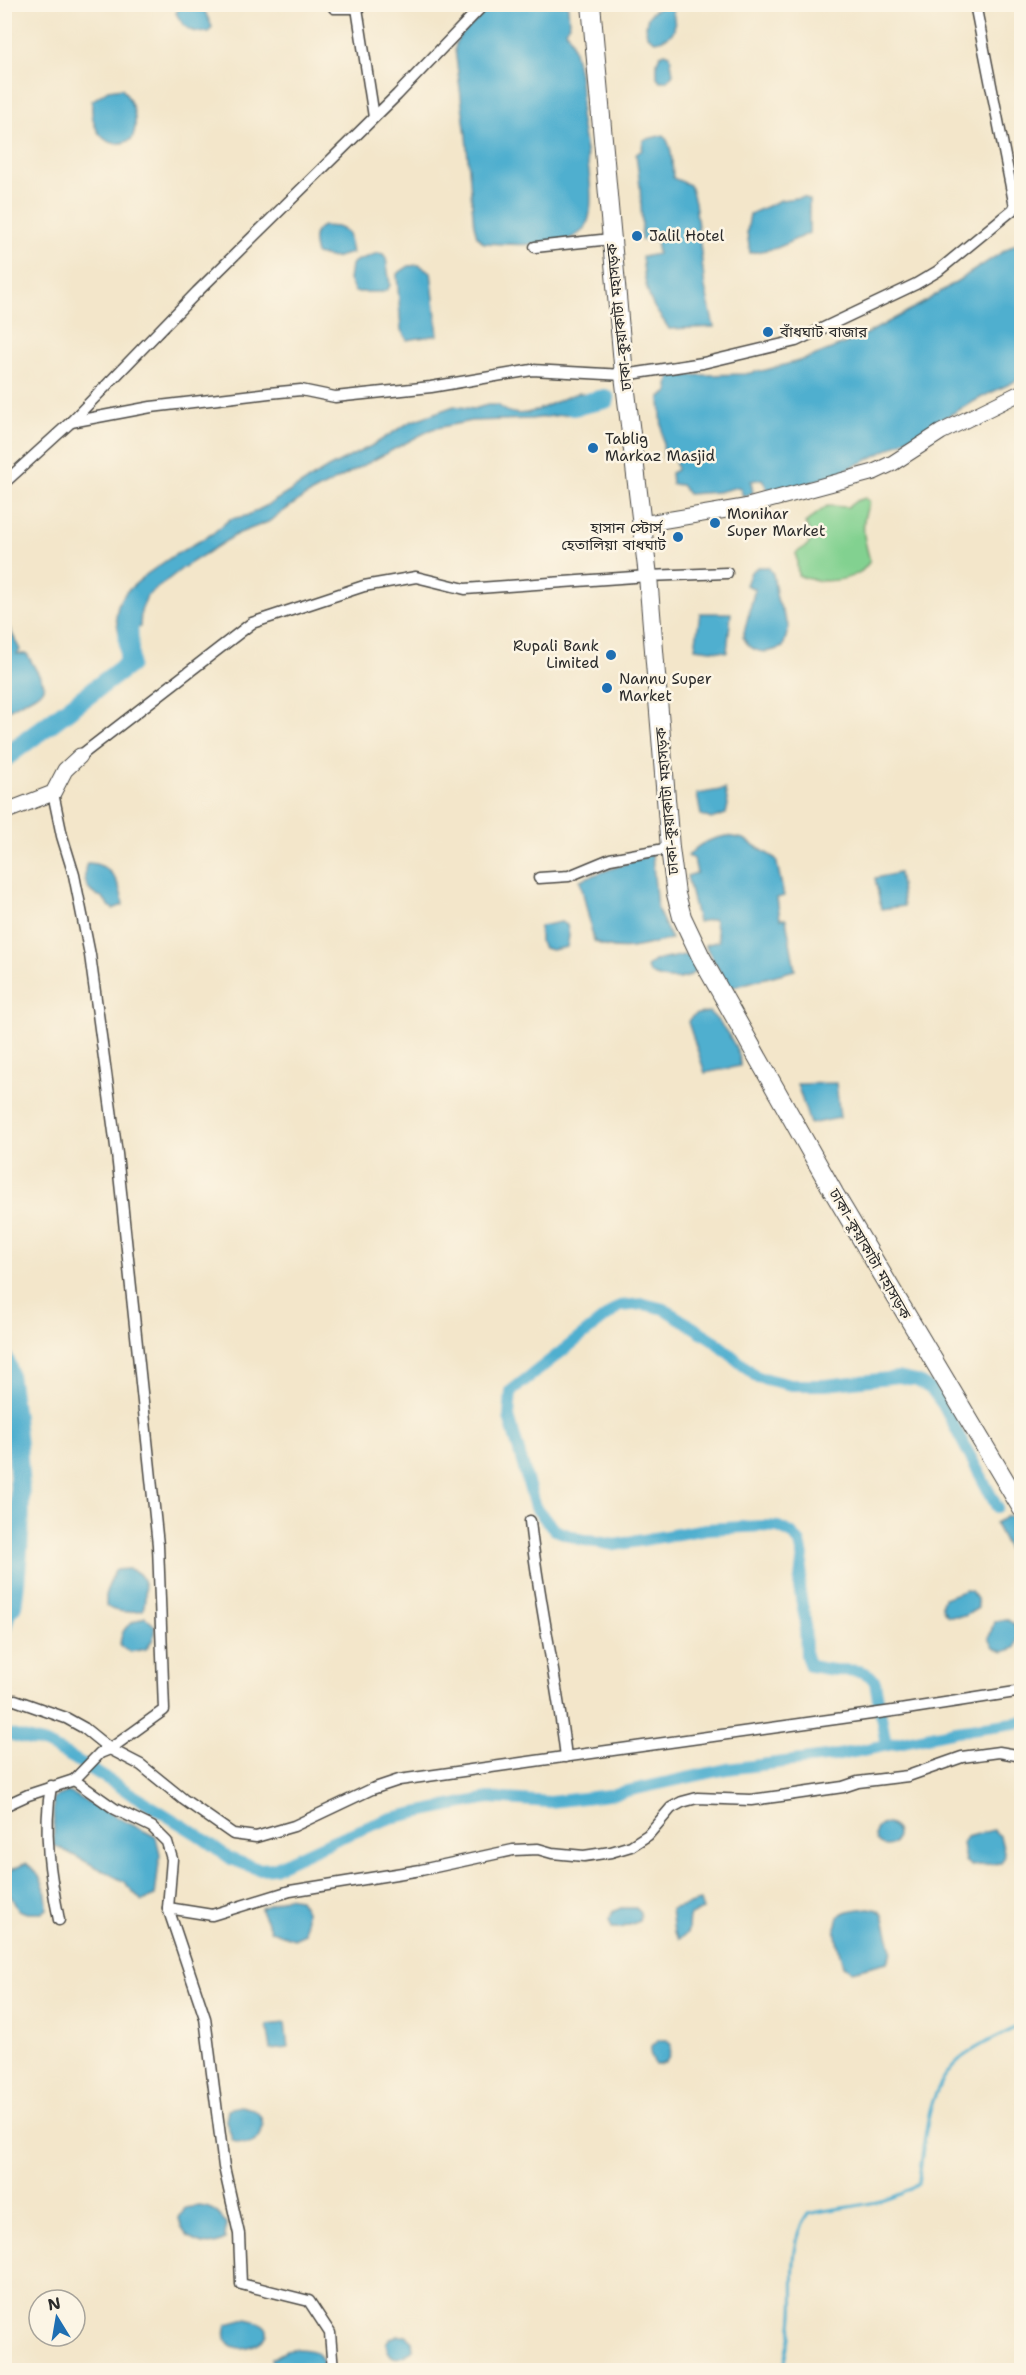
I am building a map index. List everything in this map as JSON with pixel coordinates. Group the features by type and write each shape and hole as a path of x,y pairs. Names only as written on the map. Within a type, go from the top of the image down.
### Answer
{"main road":[{"name":"ঢাকা-কুয়াকাটা মহাসড়ক","path":"591,4 611,239 624,375 648,576 670,848 676,894 690,937 834,1193 1022,1509"}],"street":[{"path":"334,4 334,8 357,8 374,117"},
{"path":"4,483 71,422 196,292 374,117 484,4"},
{"path":"71,422 151,407 290,391 301,390 335,397 430,387 532,370 624,375 703,363 796,341 916,284 938,271 1018,204 975,4"},
{"path":"535,247 611,239"},
{"path":"642,524 744,507 874,472 893,463 942,432 1022,392"},
{"path":"4,1806 51,1786 74,1780 105,1751 164,1710 158,1545 118,1165 90,955 74,875 62,836 53,793 65,770 252,623 364,586 416,577 465,589 726,573"},
{"path":"4,812 53,793"},
{"path":"539,878 569,876 610,858 670,848"},
{"path":"530,1521 537,1584 562,1719 566,1757"},
{"path":"15,1700 66,1718 84,1728 105,1751 141,1765 183,1799 233,1834 256,1838 294,1826 372,1789 399,1780 1022,1691"},
{"path":"168,1908 212,1916 291,1891 421,1870 520,1849 538,1849 552,1853 584,1856 611,1852 631,1846 648,1835 671,1808 697,1798 751,1800 908,1776 962,1757 999,1752 1022,1756"},
{"path":"74,1780 115,1809 152,1827 167,1842 172,1859 168,1908 204,2018 224,2167 239,2234 242,2284 309,2301 330,2333 333,2370"},
{"path":"51,1786 47,1808 48,1849 50,1878 59,1920"}],"green space":[{"path":"865,498 870,502 865,517 864,538 870,561 864,569 853,576 829,581 798,575 796,553 809,544 811,534 805,523 827,506 848,507"}],"water":[{"path":"202,5 212,27 209,32 193,31 185,27 179,18 176,13 179,8"},
{"path":"493,5 567,5 568,7 569,24 566,30 572,41 580,79 580,115 589,175 591,208 583,230 563,241 521,245 484,243 477,236 455,49 460,36"},
{"path":"664,6 672,8 675,21 674,31 668,37 655,41 647,36 648,17"},
{"path":"665,53 670,55 673,74 667,81 660,81 657,77 657,62 660,55"},
{"path":"122,88 134,112 134,132 132,139 114,143 101,135 96,128 92,101 108,90"},
{"path":"663,135 669,144 673,178 690,185 695,202 705,287 714,327 669,329 650,299 642,257 658,254 656,240 641,240 640,186 636,154 642,150 643,140"},
{"path":"804,197 809,200 809,233 777,248 750,253 747,232 750,214 781,200"},
{"path":"323,226 338,227 348,233 352,253 334,258 316,254 315,234"},
{"path":"1021,240 1021,378 881,453 827,477 799,486 769,492 762,479 751,481 753,493 743,496 738,487 718,492 688,494 681,485 672,484 671,473 677,470 675,460 664,458 660,400 660,397 669,392 670,376 745,374 806,359 861,337 923,303"},
{"path":"378,253 383,254 386,258 390,285 388,289 383,292 355,292 349,280 351,265"},
{"path":"419,265 431,272 438,335 407,340 401,330 397,274 409,266"},
{"path":"579,393 586,394 591,399 600,399 600,404 592,404 584,411 569,414 531,419 471,421 432,429 304,497 268,522 237,534 184,567 147,596 141,611 140,627 119,633 116,617 118,605 126,592 147,574 212,534 230,519 246,516 268,505 410,422 454,406 474,409 487,405 498,405 517,414 527,413"},
{"path":"758,567 768,567 773,574 777,599 789,627 783,647 765,652 755,650 743,637 755,589 746,585 751,572"},
{"path":"700,613 731,613 727,652 695,648"},
{"path":"5,619 20,650 17,654 27,654 44,684 42,691 5,712 5,658 11,655 5,656"},
{"path":"725,789 728,805 726,814 711,819 701,815 697,794"},
{"path":"727,836 744,839 776,859 784,896 777,898 780,919 786,919 795,970 729,988 705,945 719,941 714,919 698,922 687,876 697,873 694,859 688,856 696,848 705,842"},
{"path":"652,854 657,908 671,939 623,949 594,941 580,880"},
{"path":"87,863 102,867 113,876 120,890 123,905 113,909 102,897 95,895 88,888 85,880"},
{"path":"899,873 904,906 881,909 875,878"},
{"path":"561,922 567,925 569,936 567,947 552,950 544,948 540,941 540,926"},
{"path":"684,955 691,956 697,966 689,976 668,979 649,973 647,967 654,961"},
{"path":"709,1012 725,1029 738,1052 740,1066 705,1073 688,1022 694,1015"},
{"path":"836,1083 840,1118 810,1124 797,1084"},
{"path":"1008,1516 1015,1518 1021,1527 1021,1574 995,1523"},
{"path":"115,1570 135,1571 143,1579 145,1597 143,1610 128,1612 110,1609 106,1606 106,1592"},
{"path":"966,1590 971,1591 977,1599 978,1608 965,1616 948,1616 942,1608 944,1598"},
{"path":"145,1617 155,1626 153,1639 146,1649 130,1652 120,1646 126,1627"},
{"path":"1006,1619 1014,1624 1018,1638 1015,1648 1003,1652 994,1648 989,1638 994,1622"},
{"path":"68,1792 156,1837 160,1854 155,1896 142,1901 123,1881 54,1845 53,1798"},
{"path":"886,1824 894,1827 897,1835 894,1843 886,1846 878,1843 875,1835 878,1827"},
{"path":"993,1830 1000,1836 1005,1856 1001,1863 971,1866 965,1861 962,1843 966,1837"},
{"path":"26,1863 40,1877 45,1888 47,1909 42,1913 27,1913 18,1910 5,1885 5,1873"},
{"path":"287,1897 299,1899 306,1911 305,1934 294,1939 271,1931 261,1910"},
{"path":"700,1901 703,1910 690,1915 688,1931 679,1939 674,1932 671,1909"},
{"path":"621,1908 636,1908 641,1913 640,1921 621,1928 612,1928 609,1920 612,1912"},
{"path":"869,1908 878,1910 883,1915 892,1950 887,1962 852,1971 843,1966 836,1936 837,1921 845,1912"},
{"path":"285,2023 288,2048 271,2050 267,2025"},
{"path":"659,2040 667,2040 671,2049 666,2062 655,2065 651,2056 651,2046"},
{"path":"240,2106 254,2110 261,2119 261,2134 258,2139 248,2144 233,2141 226,2121 228,2109"},
{"path":"198,2206 211,2209 223,2219 226,2223 225,2240 203,2244 196,2242 185,2233 179,2218 185,2208"},
{"path":"246,2319 262,2324 267,2332 264,2339 243,2348 233,2346 226,2339 227,2324"},
{"path":"406,2336 412,2341 413,2349 404,2356 396,2358 390,2354 386,2343 390,2338"},
{"path":"308,2350 319,2355 324,2370 271,2370 272,2359 286,2351"}],"waterway":[{"path":"573,406 605,399"},
{"path":"4,758 129,664 130,604"},
{"path":"886,1745 875,1682 871,1677 857,1671 810,1666 806,1656 805,1620 799,1587 803,1556 800,1543 791,1533 778,1527 763,1526 706,1529 615,1545 579,1539 555,1530 535,1507 509,1417 511,1391 620,1306 644,1304 664,1309 712,1339 757,1377 791,1385 825,1385 898,1377 917,1381 931,1389 943,1405 997,1507"},
{"path":"4,1359 13,1413 20,1495 12,1606"},
{"path":"4,1634 12,1606"},
{"path":"4,1733 46,1744 73,1758 198,1835 231,1859 258,1869 274,1868 337,1839 391,1818 489,1798 550,1802 609,1795 727,1769 834,1756 956,1731 1022,1722"},
{"path":"783,2370 792,2322 795,2249 802,2225 809,2214 879,2201 906,2192 918,2184 929,2115 941,2082 964,2056 1022,2024"}],"place":[{"name":"Jalil Hotel","path":"637,236"},
{"name":"বাঁধঘাট বাজার","path":"768,332"},
{"name":"Tablig Markaz Masjid","path":"593,448"},
{"name":"Monihar Super Market","path":"715,523"},
{"name":"হাসান স্টোর্স, হেতালিয়া বাধঘাট","path":"678,537"},
{"name":"Rupali Bank Limited","path":"611,655"},
{"name":"Nannu Super Market","path":"607,688"}]}
